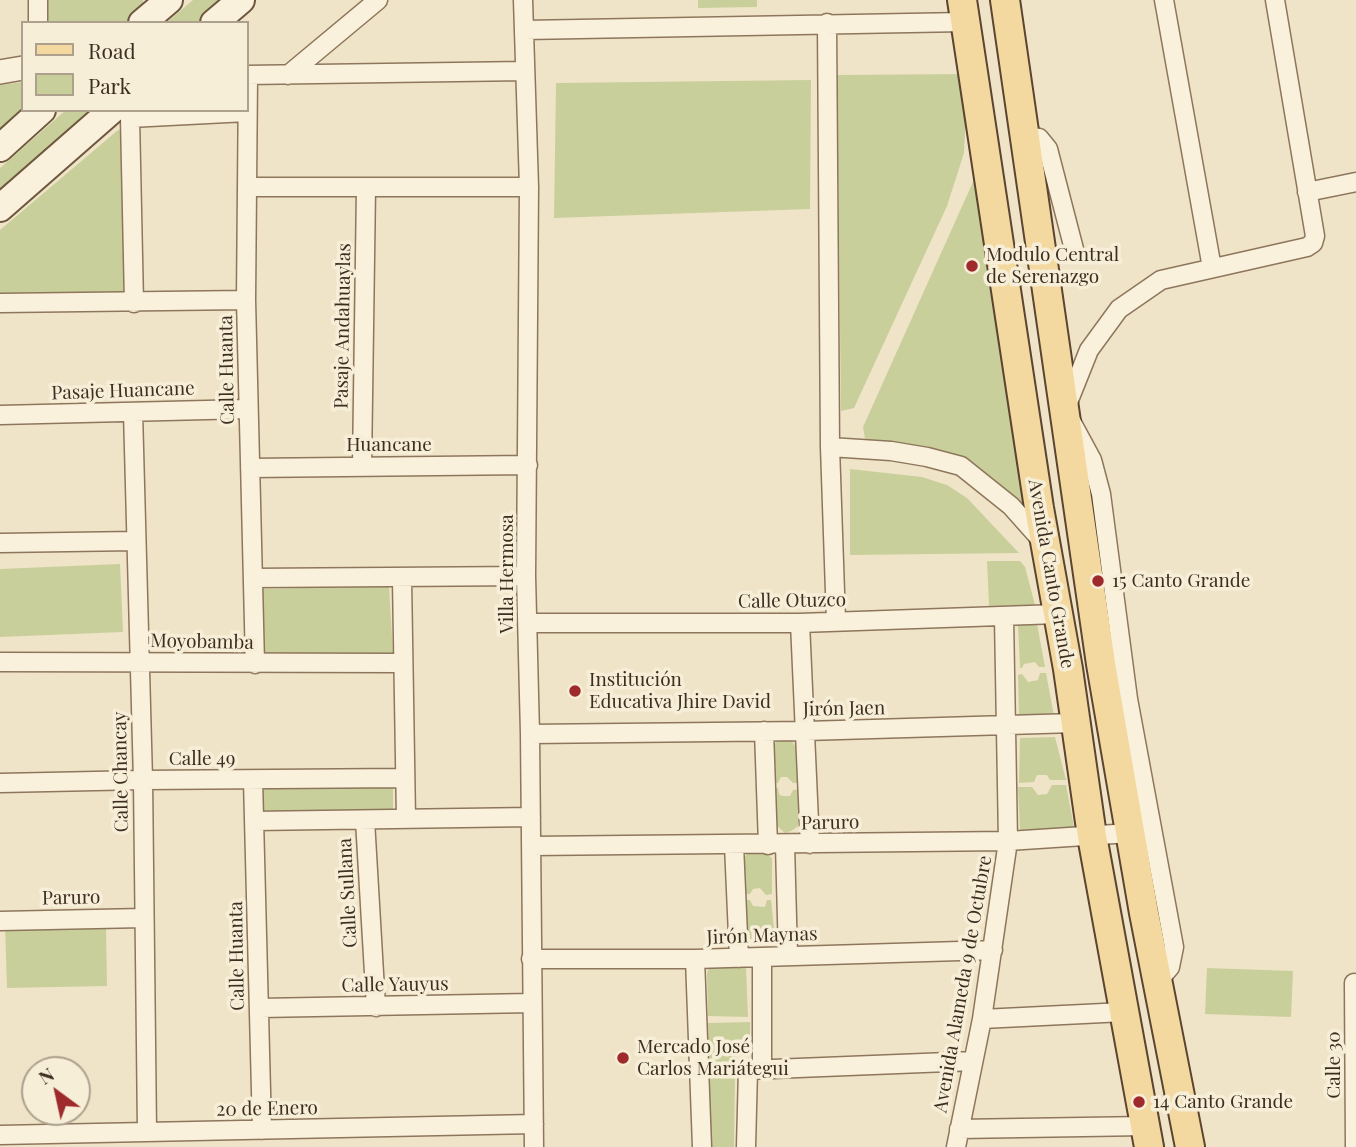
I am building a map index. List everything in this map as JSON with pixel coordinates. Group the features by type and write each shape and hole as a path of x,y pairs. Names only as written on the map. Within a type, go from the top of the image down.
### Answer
{"main road":[{"path":"144,21 169,0"},
{"path":"216,21 241,0"},
{"name":"Avenida Canto Grande","path":"1005,0 1101,664 1157,982 1190,1147"},
{"name":"Avenida Canto Grande","path":"963,11 1092,836 1147,1136"},
{"path":"0,148 40,112"},
{"path":"0,208 123,113"}],"street":[{"path":"38,0 38,21"},
{"path":"288,75 378,0"},
{"name":"Villa Hermosa","path":"523,0 529,187 526,576 534,1147"},
{"path":"1164,0 1212,268"},
{"path":"1157,982 1170,967 1174,947 1128,699 1101,494 1092,460 1065,410 1089,350 1119,309 1161,280 1307,247 1313,243 1315,236 1275,0"},
{"path":"525,30 827,23 963,11"},
{"path":"827,23 830,447 836,621"},
{"path":"0,72 21,68"},
{"path":"248,75 525,71"},
{"path":"134,303 123,113 185,112"},
{"name":"Calle Huanta","path":"247,112 246,300 255,664"},
{"path":"1025,135 1039,138 1048,149 1075,253"},
{"path":"1307,192 1356,182"},
{"path":"248,187 529,187"},
{"name":"Pasaje Andahuaylas","path":"362,466 366,188"},
{"path":"0,303 246,300"},
{"name":"Pasaje Huancane","path":"0,415 248,409"},
{"name":"Calle Chancay","path":"133,412 143,779 147,1132"},
{"path":"830,447 891,451 927,457 961,467 1011,506 1047,545"},
{"name":"Huancane","path":"250,468 528,465"},
{"path":"0,543 135,541"},
{"path":"253,578 526,576"},
{"path":"402,579 405,819"},
{"name":"Calle Otuzco","path":"527,623 800,623 1058,614"},
{"name":"Avenida Alameda 9 de Octubre","path":"958,1138 982,1020 1008,841 1004,617"},
{"path":"800,623 810,844"},
{"name":"Moyobamba","path":"0,662 403,663"},
{"name":"Jirón Jaen","path":"530,734 1006,727 1075,723"},
{"path":"764,731 788,956"},
{"name":"Calle 49","path":"0,783 143,779 404,778"},
{"name":"Calle Huanta","path":"253,780 262,1130"},
{"path":"255,821 531,817"},
{"name":"Calle Sullana","path":"365,820 376,1007"},
{"name":"Paruro","path":"531,846 1008,841 1130,833"},
{"path":"734,845 739,958"},
{"name":"Paruro","path":"0,921 143,918"},
{"name":"Jirón Maynas","path":"531,959 695,959 993,950"},
{"path":"762,957 762,1069"},
{"path":"695,959 702,1147"},
{"name":"Calle 30","path":"1354,983 1355,1147"},
{"name":"Calle Yauyus","path":"260,1008 531,1003"},
{"path":"982,1020 1124,1012"},
{"path":"746,1147 748,1070 973,1061"},
{"name":"20 de Enero","path":"0,1135 534,1124"},
{"path":"958,1138 1147,1136"}],"green space":[{"path":"42,0 143,0 144,13 134,21 41,21"},
{"path":"193,0 231,0 206,21 168,21"},
{"path":"698,0 757,0 757,7 698,8"},
{"path":"968,74 964,153 947,206 854,408 841,411 837,75"},
{"path":"811,80 810,209 554,218 556,83"},
{"path":"21,82 21,112 0,137 0,85"},
{"path":"64,112 96,112 0,194 0,168"},
{"path":"118,130 127,132 130,297 0,300 0,230"},
{"path":"981,164 1037,528 987,479 909,446 865,439 863,427"},
{"path":"850,469 922,477 947,485 967,498 1019,553 850,555"},
{"path":"987,561 1020,561 1025,567 1035,605 989,606"},
{"path":"120,564 123,632 0,637 0,569"},
{"path":"389,586 393,653 262,658 262,589"},
{"path":"1037,624 1045,667 1039,667 1035,662 1024,664 1020,668 1018,625"},
{"path":"1040,673 1046,673 1054,716 1019,718 1018,675 1022,674 1028,682 1038,680"},
{"path":"1055,737 1066,780 1050,780 1047,775 1037,775 1034,782 1019,783 1020,738"},
{"path":"786,739 791,740 799,751 800,783 793,783 787,777 781,777 778,783 772,783 773,745"},
{"path":"393,782 393,810 261,812 261,783"},
{"path":"1052,785 1066,785 1074,827 1020,830 1018,787 1032,787 1038,795 1047,794"},
{"path":"772,788 778,788 782,796 790,796 793,790 799,789 800,820 797,827 791,831 785,833 775,824"},
{"path":"760,850 772,858 772,894 766,895 760,888 753,889 750,894 743,894 744,860 746,855"},
{"path":"745,900 750,900 753,906 765,907 767,900 771,900 774,929 765,942 758,943 747,937 744,930"},
{"path":"5,926 106,927 107,986 7,988"},
{"path":"714,964 746,967 748,1017 708,1016 707,973"},
{"path":"1207,968 1293,971 1291,1017 1205,1014"},
{"path":"750,1022 750,1051 736,1052 735,1069 709,1070 708,1023"},
{"path":"709,1074 735,1074 734,1147 709,1147"}],"place":[{"name":"Modulo Central de Serenazgo","path":"972,266"},
{"name":"15 Canto Grande","path":"1098,581"},
{"name":"Institución Educativa Jhire David","path":"575,691"},
{"name":"Mercado José Carlos Mariátegui","path":"623,1058"},
{"name":"14 Canto Grande","path":"1139,1102"}]}
